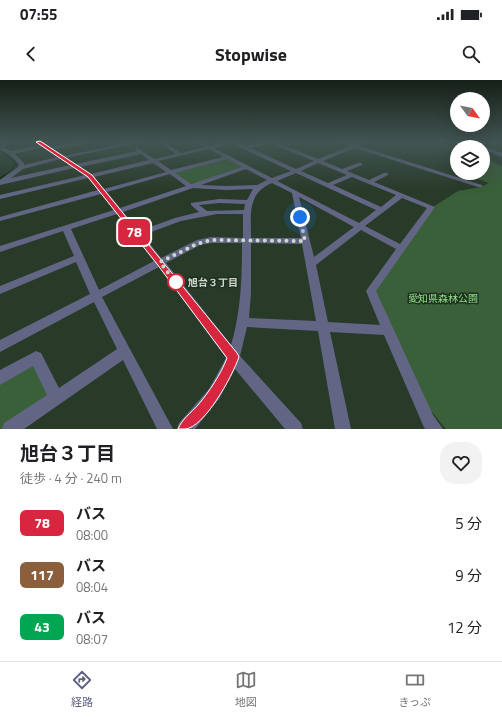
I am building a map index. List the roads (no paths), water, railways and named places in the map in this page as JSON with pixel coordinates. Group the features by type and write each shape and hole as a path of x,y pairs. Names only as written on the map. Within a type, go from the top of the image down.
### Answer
{"street":[{"path":"12,158 22,164 21,168"},
{"path":"0,183 21,168 60,158"},
{"path":"62,158 90,176 160,262 233,357 295,429"},
{"path":"0,183 112,158"},
{"path":"150,158 188,187 258,187 325,158"},
{"path":"0,197 166,158"},
{"path":"0,218 222,158"},
{"path":"229,158 401,248"},
{"path":"270,158 382,210"},
{"path":"311,158 431,207 371,291 428,420 435,429"},
{"path":"393,158 480,186"},
{"path":"342,171 360,164"},
{"path":"0,249 119,211 246,167"},
{"path":"369,182 386,174"},
{"path":"328,185 352,175"},
{"path":"185,429 203,409 229,369 233,357 243,322 248,202 258,187"},
{"path":"295,193 311,264 343,429"},
{"path":"311,264 402,195"},
{"path":"204,212 193,204 219,201 248,202"},
{"path":"137,235 167,221 204,212 247,212"},
{"path":"66,228 96,295 165,429"},
{"path":"0,346 197,244 211,240 305,241"},
{"path":"0,290 79,257"},
{"path":"243,322 323,328 387,330"},
{"path":"10,429 125,351"},
{"path":"0,378 36,356 56,398"}],"waterway":[{"path":"4,176 11,171 16,163 10,158"},
{"path":"0,178 5,175"}],"place":[{"name":"旭台３丁目","path":"176,282"}],"park label":[{"name":"愛知県森林公園","path":"443,298"}]}
